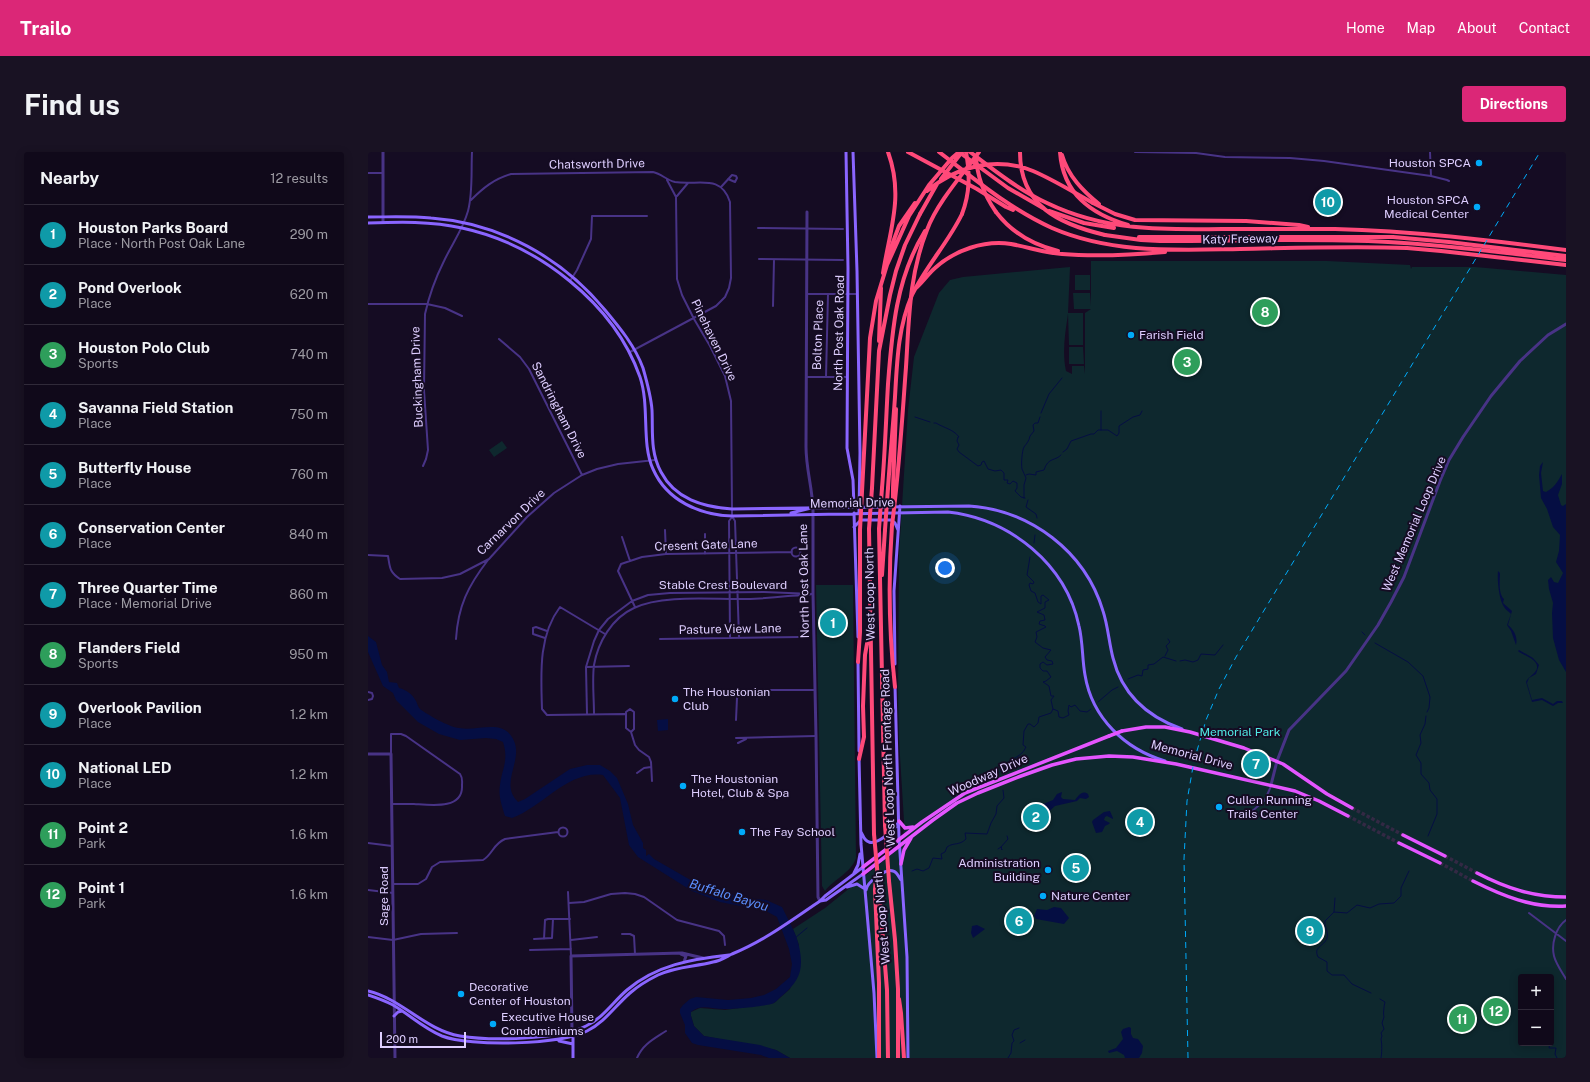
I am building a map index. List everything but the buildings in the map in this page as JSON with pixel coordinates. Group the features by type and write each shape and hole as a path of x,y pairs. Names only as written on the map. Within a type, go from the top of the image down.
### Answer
{"highway":[{"path":"879,351 880,300 884,267 895,210 895,182 888,152"},
{"path":"908,152 977,189 1006,207 1020,212"},
{"name":"Katy Freeway","path":"939,152 995,196 1020,212 1065,233 1112,246 1146,249 1407,248 1566,265"},
{"path":"858,662 860,632 860,530 872,318 878,293 896,244 918,202 934,178 952,158 960,152 1018,195 1060,215 1084,223 1101,226 1152,229"},
{"name":"West Loop North","path":"888,1058 887,990 877,890 874,834 870,628 869,529 879,351 893,282 910,234 929,196 960,152"},
{"path":"881,594 900,334 904,318 916,288 955,228 966,204 969,185 969,167 966,152"},
{"name":"Katy Freeway","path":"970,152 1021,189 1057,208 1107,224 1152,229 1316,229 1391,231 1444,235 1566,250"},
{"path":"976,152 978,173 982,188 996,212 1014,231 1028,240 1072,255"},
{"name":"West Loop North","path":"898,1058 898,989 885,825 879,555 879,529 892,328 897,302 916,246 938,208 979,152"},
{"path":"1021,152 1020,166 1024,181 1033,197 1044,210 1070,225 1105,234 1160,241 1332,240 1387,242 1450,247 1566,260"},
{"path":"1061,152 1063,171 1068,183 1085,204 1100,215 1130,226 1152,229"},
{"path":"1061,152 1065,164 1083,190 1103,207"},
{"path":"884,267 898,230 912,206 926,191 939,181 967,168 982,165 998,164 1028,169 1115,214 1135,220 1246,221 1299,225 1316,229"},
{"path":"892,527 897,493 911,288 927,229"},
{"path":"1105,234 1161,238 1392,237 1425,239 1566,256"},
{"path":"916,288 942,262 963,250 978,246 1005,244 1060,254 1098,256 1217,249"},
{"path":"895,687 890,642 889,582 897,367"},
{"path":"859,759 864,737 863,706 865,655 870,628"},
{"path":"877,890 879,1005 878,1058"},
{"path":"898,989 902,1012 904,1058"}],"main road":[{"name":"North Post Oak Road","path":"846,152 848,294 847,448 853,480 854,513"},
{"name":"North Post Oak Road","path":"853,152 860,453 858,513"},
{"name":"Memorial Drive","path":"368,217 432,218 464,223 496,232 523,243 546,257 573,277 591,293 623,333 634,350 642,366 649,391 652,409 652,443 655,460 669,483 686,498 695,503 710,507 732,509 950,505 984,507 1019,517 1048,534 1076,560 1092,583 1104,612 1115,665 1122,681 1130,693 1144,708 1160,719 1190,732 1244,748 1277,761 1327,794 1352,808"},
{"name":"Memorial Drive","path":"368,223 426,223 462,228 496,237 520,248 553,268 570,281 597,308 614,328 630,352 646,402 647,443 650,460 656,474 664,485 680,500 705,512 732,516 942,512 974,517 1003,528 1032,548 1053,570 1063,587 1072,605 1079,626 1086,682 1091,697 1103,719 1116,734 1132,747 1152,757 1176,764 1271,785 1307,796 1348,816"},
{"path":"520,248 523,243"},
{"path":"644,392 649,391"},
{"name":"West Loop North Frontage Road","path":"900,506 894,591 895,687 899,838 905,923 908,1058"},
{"path":"780,515 813,508"},
{"path":"854,513 857,590 860,830 878,1058"},
{"path":"854,528 861,520 888,520 895,523 898,532"},
{"name":"Woodway Drive","path":"368,996 394,1006 429,1030 456,1040 478,1043 525,1042 557,1040 573,1037 587,1032 602,1022 629,994 644,982 675,968 714,962 763,938 820,901 899,838 965,793 1122,732 1154,726 1190,732"},
{"name":"Woodway Drive","path":"820,901 826,900 863,874 958,803 1021,776 1063,762 1099,757 1133,757 1176,764"},
{"path":"1019,771 1021,776"},
{"path":"860,830 865,840 873,843 893,830 899,820 904,828 914,827"},
{"path":"1403,835 1445,856"},
{"path":"901,864 904,850 913,836"},
{"path":"1399,843 1440,863"},
{"path":"853,874 860,857 861,844"},
{"path":"866,895 867,885 888,870 896,873 901,880"},
{"path":"1477,873 1501,885 1520,891 1540,895 1566,897"},
{"path":"1473,881 1493,891 1520,901 1539,905 1566,906"},
{"path":"840,890 857,884 865,889"},
{"name":"Woodway Drive","path":"368,991 394,1000 432,1026 458,1035 478,1038 560,1035 586,1026 599,1018 626,990 655,971 674,964 732,954"},
{"path":"674,964 675,968"},
{"path":"616,1002 619,1005"},
{"path":"394,1016 398,1012 402,1011"},
{"path":"572,1032 573,1058"},
{"path":"525,1037 525,1042"},
{"path":"478,1038 478,1043"},
{"path":"557,1040 573,1044"}],"street":[{"path":"383,152 383,222"},
{"name":"Buckingham Drive","path":"423,466 428,450 423,364 425,314 427,304 444,262 462,228 471,200 472,152"},
{"path":"1135,152 1196,153 1229,158 1288,158 1322,161 1431,176 1449,181"},
{"path":"1430,152 1431,176"},
{"name":"Chatsworth Drive","path":"471,200 483,188 498,178 511,174 653,172 660,173 667,180 677,182 710,183 720,187"},
{"path":"368,173 384,173"},
{"path":"630,352 694,319 722,301 729,288 731,278 730,202 728,195 720,187 728,179 732,175 736,176 737,178 735,182 728,179"},
{"name":"Pinehaven Drive","path":"667,180 676,197 677,279 682,296 725,376 731,401 732,516"},
{"path":"676,197 689,182"},
{"name":"North Post Oak Lane","path":"806,212 806,461 813,508 818,897 820,901"},
{"path":"570,281 577,270 591,239 592,216 648,216"},
{"path":"758,228 843,229"},
{"path":"759,259 843,260"},
{"path":"773,306 774,260"},
{"path":"807,294 857,294"},
{"name":"Bolton Place","path":"826,377 828,294"},
{"path":"368,304 427,304 445,308 462,316"},
{"name":"West Memorial Loop Drive","path":"1271,785 1284,739 1292,726 1346,670 1378,625 1391,602 1404,577 1449,460 1463,437 1491,396 1520,360 1548,335 1566,324"},
{"name":"Sandringham Drive","path":"499,339 520,357 529,369 582,475"},
{"path":"806,377 847,377"},
{"name":"Carnarvon Drive","path":"368,555 385,555 389,558 389,565 393,573 400,579 451,577 489,559 527,517 554,493 582,475 597,469 618,464 655,460"},
{"path":"730,637 728,553 729,521 732,516 735,521 739,637"},
{"path":"666,530 666,554"},
{"path":"705,534 705,554"},
{"path":"622,536 630,561 621,564 618,571 635,607"},
{"path":"729,539 736,539"},
{"path":"796,548 799,549 801,553 797,557 794,556 792,552 792,550 796,548"},
{"name":"Cresent Gate Lane","path":"630,561 642,557 666,554 792,552"},
{"path":"456,639 461,606 466,591 489,559"},
{"name":"Stable Crest Boulevard","path":"587,714 586,667 589,653 599,630 615,612 632,601 658,593 738,592 813,594"},
{"path":"682,593 682,600"},
{"name":"Stable Crest Boulevard","path":"594,714 594,667 600,644 605,634 620,618 635,607 660,601 738,599 813,594"},
{"path":"605,634 560,607 547,631 545,638 541,675 542,709 547,715 625,714"},
{"path":"545,638 533,634 533,628 536,627 547,631"},
{"name":"Pasture View Lane","path":"660,639 800,637"},
{"path":"586,667 629,666"},
{"path":"736,720 737,698 744,692 750,690 815,690"},
{"path":"368,692 372,693 373,696 372,699 368,700"},
{"path":"631,732 634,729 634,712 630,709 627,710 625,714 626,728 631,732 635,745 649,757 652,767 652,781"},
{"name":"Sage Road","path":"392,804 439,805 448,803 461,796 462,777 460,774 411,740 401,734 391,734 395,1058"},
{"path":"736,738 816,736"},
{"path":"738,743 747,738"},
{"path":"368,754 392,754"},
{"path":"637,773 644,768 652,767"},
{"path":"1250,813 1265,800 1271,785"},
{"path":"393,884 418,884 426,878 432,867 440,862 483,860 487,858 494,846 505,839 558,832 561,828 566,829 567,832 564,836 560,835 558,832"},
{"path":"368,843 393,846"},
{"path":"368,890 393,893"},
{"path":"568,892 571,940 572,1032"},
{"path":"569,903 584,902 611,894 635,894 644,897 677,920 687,924 719,931 724,936 725,945"},
{"path":"1529,913 1566,941"},
{"path":"544,938 544,922 548,919 570,919"},
{"path":"534,939 552,938 553,919"},
{"path":"1566,920 1562,923 1556,934 1554,943 1554,955 1566,979"},
{"path":"368,937 393,940 421,934 457,933"},
{"path":"622,934 630,934 634,936 635,954"},
{"path":"571,940 597,937"},
{"path":"530,950 571,950"},
{"path":"678,953 686,956 684,962"},
{"path":"571,956 686,953 704,958"},
{"path":"637,1058 640,1050 645,1045 666,1031"}],"green space":[{"name":"Memorial Park","path":"1091,261 1327,261 1410,265 1411,269 1412,267 1475,267 1566,275 1566,1058 790,1058 776,1050 704,1036 694,1026 691,1012 700,1008 725,1010 774,1003 790,989 799,945 793,929 825,908 903,845 904,821 899,740 898,691 899,554 908,410 914,357 939,293 950,280 963,277 1070,267 1068,313 1083,313 1083,345 1069,345 1068,314 1064,357 1066,371 1072,374 1072,366 1084,366 1085,374 1085,313 1091,309 1074,309 1073,293 1090,293 1091,306"},
{"path":"1075,275 1090,275 1090,290 1075,290"},
{"path":"1069,347 1083,347 1084,364 1069,364"},
{"path":"502,441 507,448 494,457 489,450"},
{"path":"816,585 853,585 856,858 850,868 825,891 822,886"}],"water":[{"path":"1543,462 1541,473 1543,491 1546,492 1551,488 1562,474 1562,484 1558,495 1561,505 1563,506 1566,504 1566,672 1559,660 1553,638 1553,603 1548,580 1551,577 1554,582 1558,583 1563,573 1556,562 1559,551 1560,535 1553,527 1547,509 1541,498 1539,475 1540,466"},
{"path":"1498,571 1500,573 1500,590 1504,599 1503,603 1512,611 1508,625 1515,634 1516,645 1507,625 1511,614 1502,604 1498,584"},
{"name":"Buffalo Bayou","path":"368,636 376,642 382,665 387,672 389,682 397,683 399,688 409,693 419,708 439,720 455,727 466,729 497,727 504,729 510,734 516,749 511,788 513,795 518,802 525,799 570,769 587,765 600,765 610,771 617,778 628,804 633,825 643,843 643,848 646,850 646,856 649,854 654,859 694,882 710,889 747,898 766,900 782,907 796,936 801,961 801,968 797,979 789,990 771,1004 730,1009 703,1007 695,1009 691,1012 691,1016 694,1026 704,1036 760,1045 776,1050 790,1058 769,1058 761,1055 692,1043 685,1033 685,1025 680,1013 680,1009 683,1005 690,999 696,997 728,1000 751,998 764,995 776,989 790,977 792,964 789,949 777,917 766,911 720,902 692,891 638,857 629,845 620,798 603,775 590,775 578,778 556,790 523,813 512,818 505,816 500,793 505,759 503,742 496,739 486,738 460,740 439,734 418,722 396,700 393,693 383,686 368,652"},
{"path":"1519,650 1533,658 1539,665 1536,674 1529,678 1535,672 1537,665 1529,657 1519,652"},
{"path":"1529,678 1527,683 1532,700 1542,698 1553,704 1557,701 1562,701 1563,703 1558,703 1553,706 1542,700 1532,702 1526,682"},
{"path":"668,719 668,730 658,731 657,720"},
{"path":"1062,792 1061,797 1063,799 1075,800 1084,793 1088,794 1089,797 1086,799 1080,798 1077,801 1055,806 1042,818 1038,819 1038,815 1035,815 1036,807 1053,800 1057,794"},
{"path":"1110,811 1113,819 1107,816 1105,817 1104,820 1110,823 1105,826 1102,832 1096,833 1092,822 1093,820 1104,812"},
{"path":"1054,907 1061,908 1069,918 1064,924 1036,919 1034,916 1037,909 1047,910"},
{"path":"977,925 985,929 973,938 971,933 972,926"},
{"path":"1129,1027 1131,1028 1133,1038 1138,1039 1143,1046 1142,1053 1139,1058 1125,1058 1124,1055 1117,1051 1109,1053 1108,1051 1116,1048 1123,1039 1121,1032 1123,1029"}],"waterway":[{"path":"1041,413 1049,394 1062,378"},
{"path":"1101,411 1101,430"},
{"path":"1063,452 1067,449 1071,441 1094,434 1098,430 1108,430 1117,436 1119,433 1119,426 1133,417 1140,415 1142,411"},
{"path":"915,417 930,422"},
{"path":"1024,498 1024,485 1026,478 1022,470 1023,451 1034,431 1033,425 1038,423 1040,417"},
{"path":"934,423 957,434 959,437 957,441 959,445 957,449 978,466 984,461 988,469 995,471 1001,470 1004,473 1004,480 1008,480 1007,483 1010,484 1013,481 1017,483 1017,488 1015,491 1021,497 1025,498"},
{"path":"1026,475 1036,475 1036,472 1044,470 1050,461 1061,455"},
{"path":"1028,500 1026,507 1036,514 1037,518"},
{"path":"1034,543 1035,535"},
{"path":"1030,557 1027,575 1034,582 1033,584 1030,583 1029,585 1031,591 1035,593 1038,602 1041,604 1041,596 1043,595 1049,600 1045,602 1045,608 1037,612 1044,615 1045,620 1040,621 1039,624 1046,627 1036,632 1037,637 1035,642 1043,648 1051,650 1045,657 1047,660 1052,661 1053,664 1047,665 1043,662 1040,664 1040,668 1043,671 1047,671 1051,677 1043,682 1049,686 1051,696 1054,696 1051,700 1053,709"},
{"path":"1362,632 1365,635"},
{"path":"1165,656 1168,650 1166,646 1170,642 1168,639"},
{"path":"1375,643 1408,662 1423,676 1430,697 1427,712"},
{"path":"1180,661 1185,660 1193,662 1198,660 1201,654 1215,655 1223,645"},
{"path":"1128,679 1138,675 1142,676 1143,670 1148,669 1148,665 1154,664 1163,657 1176,661"},
{"path":"1098,702 1118,687"},
{"path":"1000,772 1005,764 1024,751 1026,747 1023,745 1024,731 1028,724 1034,727 1038,723 1039,717 1051,713 1053,709 1058,711 1059,717 1063,718 1069,715 1069,705 1071,707 1075,705 1080,711 1087,712 1091,709"},
{"path":"1426,716 1425,724 1420,735 1421,743 1416,755 1421,763 1421,774 1429,783 1430,790 1437,799 1437,814 1428,836"},
{"path":"912,871 917,869 923,871 929,868 933,858 942,859 941,854 945,852 947,847 966,839 965,833 987,834 996,814 997,806 1004,798 1003,790"},
{"path":"998,849 1001,847 1002,850 1001,847 1008,839 1007,836"},
{"path":"1371,993 1352,984 1344,975 1332,975 1327,971 1327,962 1318,957 1317,951 1327,938 1325,921 1334,912 1347,913 1357,905 1370,908 1379,904 1394,903 1401,896 1401,888 1409,871"},
{"path":"1334,912 1335,898"},
{"path":"795,938 807,928"},
{"path":"1380,999 1385,1002 1382,1023 1384,1029 1381,1033 1381,1058"},
{"path":"1008,1058 1011,1053 1012,1043 1014,1041 1012,1035 1014,1030 1019,1028"},
{"path":"1020,1043 1025,1040"},
{"path":"1549,1046 1549,1048 1556,1048 1555,1054 1557,1058"}],"tunnel":[{"path":"1352,808 1403,835"},
{"path":"1348,816 1399,843"},
{"path":"1445,856 1477,873"},
{"path":"1440,863 1473,881"}],"railway":[{"path":"1188,1058 1184,859 1187,801 1194,761 1206,720 1219,689 1236,657 1540,152"}],"place":[{"name":"Houston SPCA","path":"1479,163"},
{"name":"National LED","path":"1328,202"},
{"name":"Houston SPCA Medical Center","path":"1477,207"},
{"name":"Flanders Field","path":"1265,312"},
{"name":"Farish Field","path":"1131,335"},
{"name":"Houston Polo Club","path":"1187,362"},
{"name":"Houston Parks Board","path":"833,623"},
{"name":"The Houstonian Club","path":"675,699"},
{"name":"Three Quarter Time","path":"1256,764"},
{"name":"The Houstonian Hotel, Club & Spa","path":"683,786"},
{"name":"Cullen Running Trails Center","path":"1219,807"},
{"name":"Pond Overlook","path":"1036,817"},
{"name":"Savanna Field Station","path":"1140,822"},
{"name":"The Fay School","path":"742,832"},
{"name":"Butterfly House","path":"1076,868"},
{"name":"Administration Building","path":"1048,870"},
{"name":"Nature Center","path":"1043,896"},
{"name":"Conservation Center","path":"1019,921"},
{"name":"Overlook Pavilion","path":"1310,931"},
{"name":"Decorative Center of Houston","path":"461,994"},
{"name":"Point 1","path":"1496,1011"},
{"name":"Point 2","path":"1462,1019"},
{"name":"Executive House Condominiums","path":"493,1024"}]}
